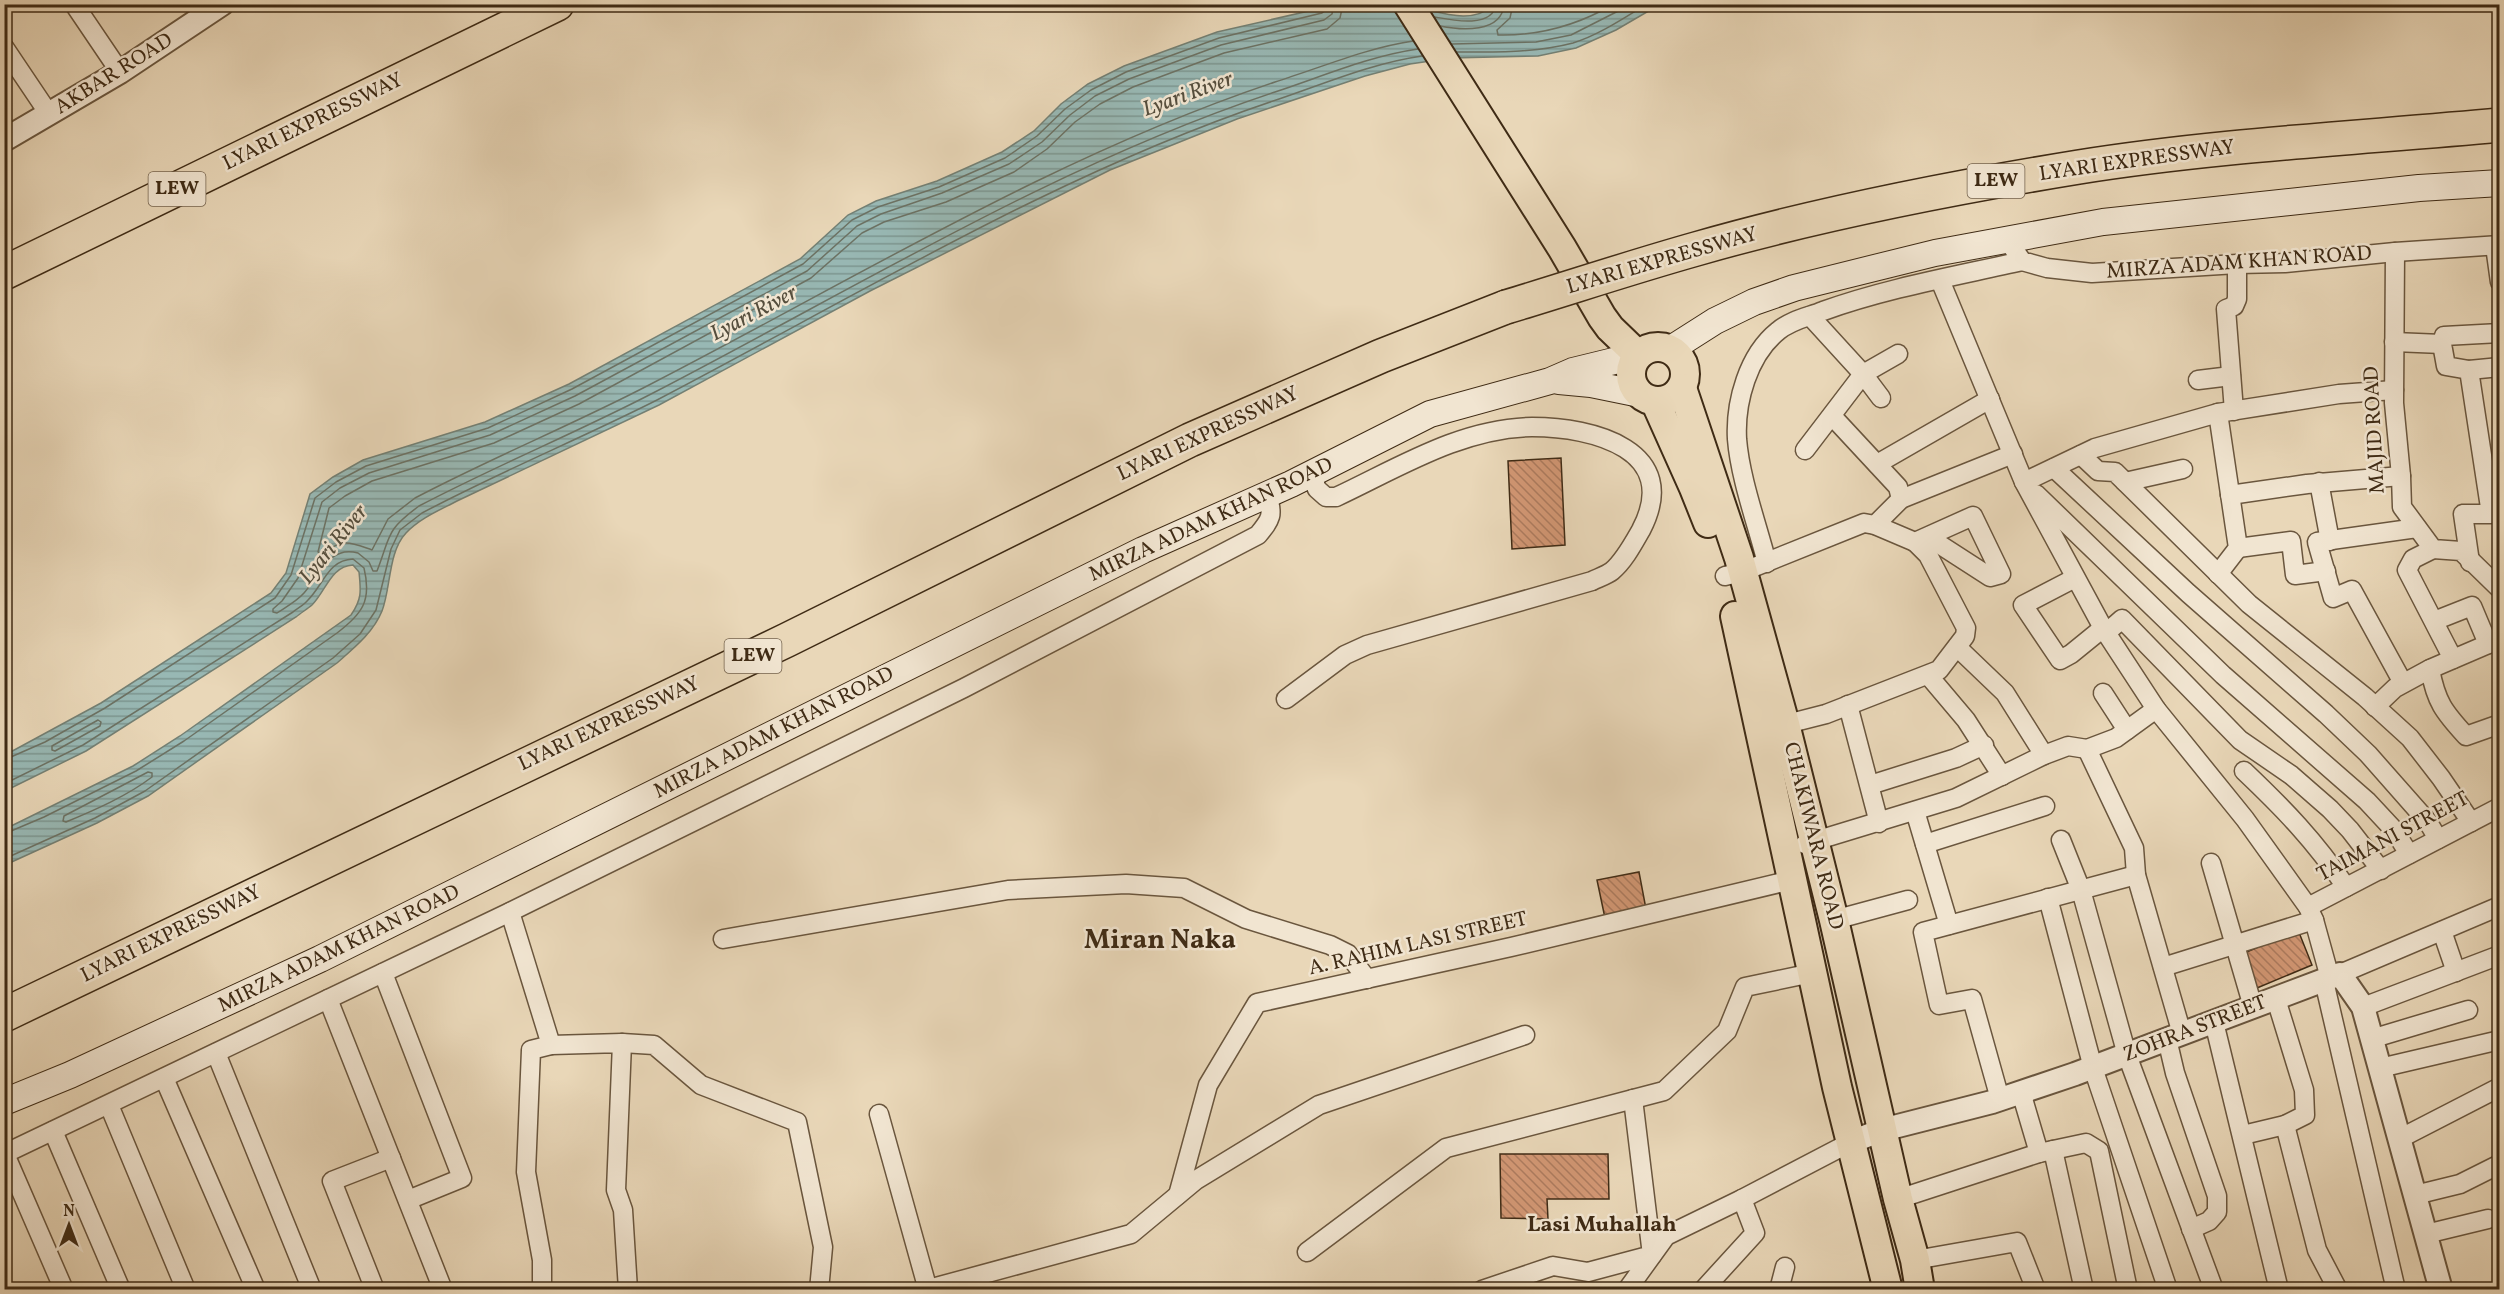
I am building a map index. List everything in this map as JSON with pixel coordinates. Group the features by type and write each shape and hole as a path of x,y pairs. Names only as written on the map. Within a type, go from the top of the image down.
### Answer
{"highway":[{"name":"LYARI EXPRESSWAY","path":"4,273 557,4"},
{"name":"LYARI EXPRESSWAY","path":"4,1015 787,640 1181,445 1381,356 1506,308 1654,261 1759,232 1875,205 2016,178 2204,150 2499,125"}],"main road":[{"path":"1408,4 1610,328 1637,357"},
{"name":"MIRZA ADAM KHAN ROAD","path":"1671,350 1715,321 1754,302 1794,288 1935,253 2103,222 2419,188 2499,183"},
{"path":"1654,347 1671,350 1678,355 1686,371 1682,388 1670,399 1647,397 1631,380 1631,371 1637,357 1654,347"},
{"name":"MIRZA ADAM KHAN ROAD","path":"4,1102 102,1061 310,964 1143,550 1267,495 1430,414 1550,381 1573,371 1637,357"},
{"name":"MIRZA ADAM KHAN ROAD","path":"1550,381 1591,384 1647,397"},
{"name":"CHAKIWARA ROAD","path":"1682,388 1745,570 1773,727 1786,848 1792,879 1851,1142 1888,1290"},
{"name":"CHAKIWARA ROAD","path":"1647,397 1694,488 1745,570"},
{"name":"CHAKIWARA ROAD","path":"1773,727 1815,842 1898,1199 1915,1260 1920,1290"}],"street":[{"path":"74,4 120,72"},
{"name":"AKBAR ROAD","path":"4,140 120,72 222,4"},
{"path":"4,47 49,114"},
{"name":"MIRZA ADAM KHAN ROAD","path":"1990,244 2008,242 2022,261 2047,268 2092,273 2285,263 2497,245"},
{"path":"2497,245 2499,282"},
{"name":"MAJID ROAD","path":"2395,252 2394,390 2402,507 2433,549"},
{"path":"1773,727 1826,714 1940,670 1965,636 1966,628 1922,539 1875,525 1864,523 1745,570 1741,462 1737,438 1743,388 1751,368 1776,332 1791,322 1840,305 2022,261"},
{"path":"2237,264 2237,298 2234,306 2226,309 2231,376 2226,412 2230,495 2238,548"},
{"path":"1940,280 2024,482 2074,578 2105,631 2156,709 2246,819 2311,913 2331,978 2396,1290"},
{"path":"1810,316 1863,374 1881,398"},
{"path":"2499,333 2444,336 2442,344 2446,366 2469,370 2499,367"},
{"path":"2394,342 2442,344"},
{"path":"1805,450 1833,417 1863,374 1898,354"},
{"path":"2469,370 2491,459 2491,514 2463,514 2470,562"},
{"path":"2198,380 2231,376"},
{"path":"2024,482 2095,448 2226,412 2339,394 2394,390"},
{"path":"1877,464 1990,399"},
{"path":"1833,417 1898,487 1901,499"},
{"path":"1286,699 1345,655 1367,645 1592,581 1611,572 1633,544 1644,524 1651,504 1653,488 1643,462 1617,443 1579,432 1534,427 1499,430 1454,442 1336,497 1326,497 1317,489 1311,474"},
{"path":"1875,525 1901,499 2013,454"},
{"path":"2081,454 2098,471 2115,472 2249,604 2410,738 2471,822"},
{"path":"2054,468 2188,593 2368,754 2428,822 2438,839"},
{"path":"2125,482 2183,469"},
{"path":"2230,495 2319,482 2401,476"},
{"path":"2024,482 2223,675 2367,801 2394,830 2409,854"},
{"path":"2319,482 2330,541"},
{"path":"64,1290 5,1154 510,912 964,688 1258,535 1269,521 1272,510 1267,495"},
{"path":"2403,683 2352,590 2334,598 2317,542 2417,528"},
{"path":"2218,573 2238,548 2291,542 2295,575 2326,571"},
{"path":"2453,659 2407,570 2413,559 2433,549 2461,551 2499,589"},
{"path":"2074,578 2023,605 2060,660 2122,620 2240,740 2291,775 2330,809 2350,830 2380,870"},
{"path":"2375,707 2395,687 2494,641 2472,606 2434,621"},
{"path":"1957,646 2005,693 2044,755"},
{"path":"2430,669 2443,711 2466,736 2499,724"},
{"path":"1928,675 1966,720 2002,776"},
{"path":"2103,693 2127,730"},
{"path":"1848,705 1880,823"},
{"path":"1786,848 1880,823 1956,798 2044,755 2068,746 2087,749 2116,738 2156,709"},
{"path":"1870,785 1956,758 1984,745"},
{"path":"2087,749 2134,848 2136,875 2163,967 2175,1037 2175,1073 2217,1196 2217,1212 2209,1221 2191,1229"},
{"path":"2244,771 2296,821 2318,846 2346,887"},
{"path":"1925,844 2045,807"},
{"name":"TAIMANI STREET","path":"2163,967 2235,946 2311,913 2346,887 2499,807"},
{"path":"1915,812 1949,925"},
{"path":"2061,840 2081,890 2127,1055 2214,1290"},
{"path":"2211,863 2253,1007"},
{"path":"2084,1290 2046,1151 2011,1095 1972,999 1939,1005 1923,932 2136,875"},
{"name":"A. RAHIM LASI STREET","path":"1178,1195 1208,1085 1257,1003 1511,947 1792,879"},
{"path":"723,939 1008,890 1126,885 1184,888 1245,919 1330,945 1348,954 1367,979"},
{"path":"2048,898 2093,1068 2168,1290"},
{"path":"1834,920 1908,900"},
{"name":"ZOHRA STREET","path":"1851,1142 1882,1130 2011,1095 2093,1068 2331,978 2499,906"},
{"path":"510,912 551,1045"},
{"path":"2442,931 2456,972"},
{"path":"2363,1007 2499,956"},
{"path":"383,973 462,1178 408,1200"},
{"path":"1307,1252 1446,1148 1664,1091 1727,1031 1745,987 1812,973"},
{"path":"2331,978 2363,1007 2441,1290"},
{"path":"328,999 443,1290"},
{"path":"2243,1135 2285,1125 2305,1115 2304,1090 2276,999"},
{"path":"2372,1040 2468,1010"},
{"path":"2214,1022 2279,1290"},
{"path":"879,1114 927,1289 1131,1234 1196,1180 1319,1105 1525,1035"},
{"path":"2380,1068 2499,1040"},
{"path":"622,1043 616,1190 623,1210 628,1290"},
{"path":"542,1290 542,1260 526,1172 531,1050 551,1045 622,1043 654,1045 701,1085 797,1122 824,1247 819,1290"},
{"path":"216,1053 312,1290"},
{"path":"164,1078 256,1290"},
{"path":"2400,1139 2499,1087"},
{"path":"1634,1099 1652,1255"},
{"path":"109,1105 186,1290"},
{"path":"2285,1125 2318,1250 2338,1290"},
{"path":"53,1131 121,1290"},
{"path":"1627,1290 1666,1236 1851,1142"},
{"path":"1898,1199 2046,1151 2086,1143 2099,1150 2128,1290"},
{"path":"375,1290 332,1181 392,1158"},
{"path":"2415,1196 2460,1184 2499,1164"},
{"path":"1703,1290 1755,1233 1742,1199"},
{"path":"2426,1234 2488,1219"},
{"path":"1915,1260 2017,1242 2036,1290"},
{"path":"1482,1290 1553,1266 1588,1272 1652,1255"},
{"path":"1779,1290 1785,1268"}],"water":[{"name":"Lyari River","path":"1396,4 1462,16 1484,12 1493,5 1659,5 1616,30 1576,48 1538,56 1451,58 1410,64 1365,76 1237,119 1110,170 870,291 659,405 437,511 412,528 400,541 393,560 385,602 378,619 362,640 337,663 148,796 97,823 5,865 5,829 133,766 180,736 351,615 359,599 360,590 359,572 353,565 345,566 334,574 312,605 296,617 86,751 5,791 5,755 101,703 271,593 286,573 310,494 333,477 363,460 485,422 569,384 800,259 848,215 876,201 937,181 1002,152 1034,131 1061,104 1088,84 1124,66 1217,32 1335,5"}],"building":[{"path":"1561,458 1565,545 1512,549 1508,461"},
{"path":"1639,872 1646,909 1605,918 1597,880"},
{"path":"2298,930 2312,965 2257,988 2242,954"},
{"path":"1500,1154 1608,1154 1609,1199 1547,1199 1548,1219 1501,1218"}],"district":[{"name":"Miran Naka","path":"1160,941"},
{"name":"Lasi Muhallah","path":"1602,1225"}]}
